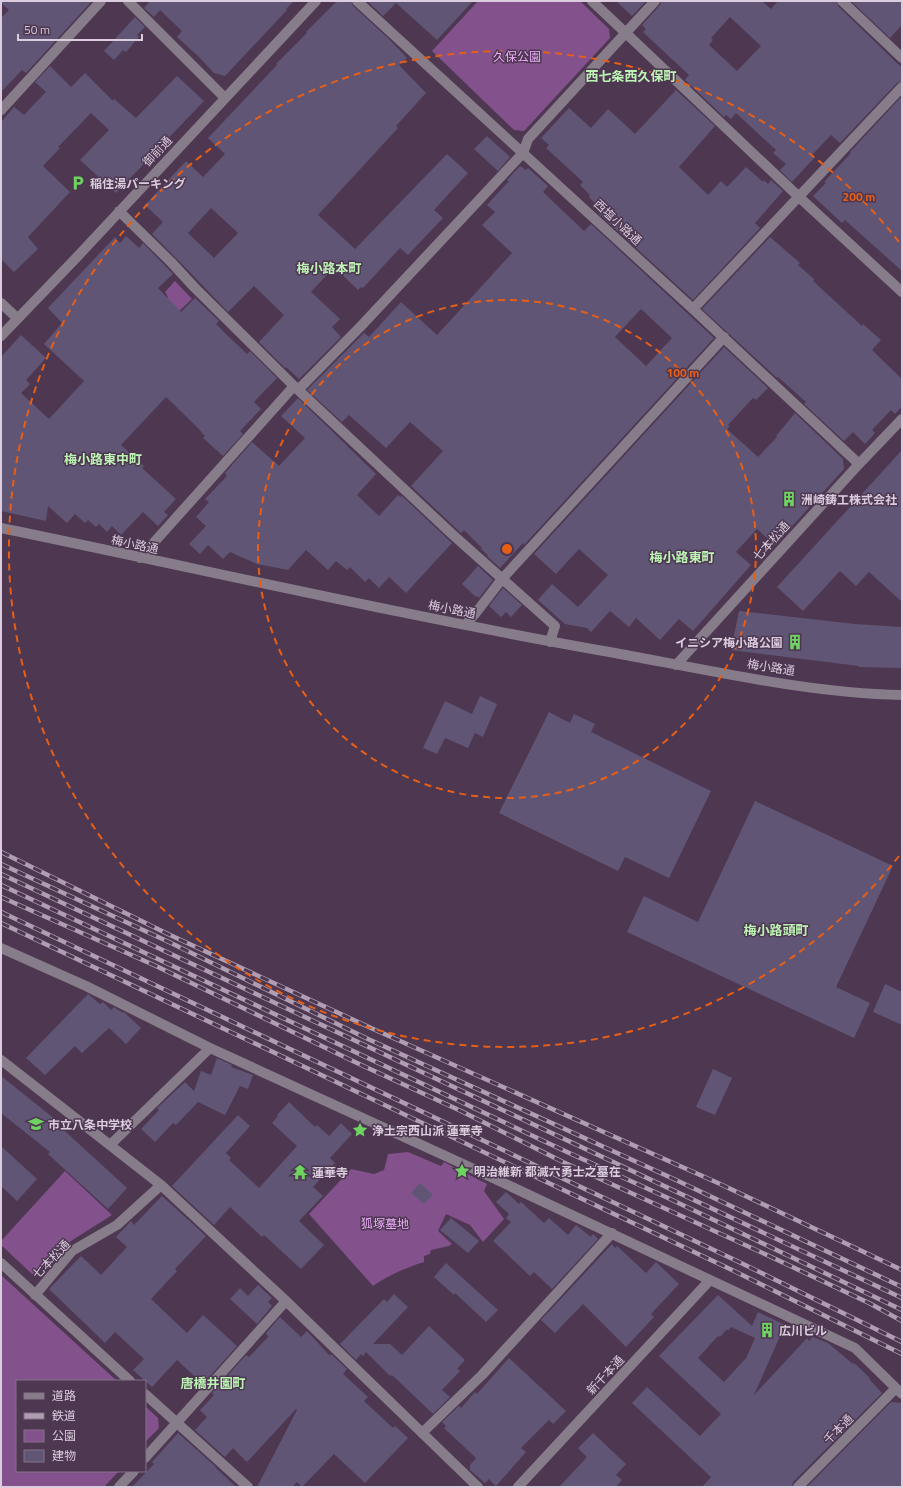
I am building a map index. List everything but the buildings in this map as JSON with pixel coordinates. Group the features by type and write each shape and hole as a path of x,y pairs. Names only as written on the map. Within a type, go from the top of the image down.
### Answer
{"street":[{"path":"2,107 101,1"},
{"path":"128,1 225,98"},
{"name":"御前通","path":"1,336 316,1"},
{"name":"西塩小路通","path":"357,1 724,337 859,464"},
{"path":"592,1 799,197 902,292"},
{"path":"140,558 296,388 367,319 523,153 528,139 655,1"},
{"path":"842,1 902,58"},
{"path":"693,309 902,87"},
{"path":"119,211 150,240 235,329 296,388 502,580 555,626 550,642"},
{"path":"1,303 17,318"},
{"path":"465,625 502,580 724,337"},
{"name":"七本松通","path":"676,665 859,464 902,419"},
{"name":"梅小路通","path":"1,528 279,588 550,642 676,665 817,688 870,694 902,695"},
{"path":"1,948 86,986 210,1048 612,1233 855,1348 899,1391"},
{"path":"110,1145 210,1048"},
{"path":"1,1060 160,1185 286,1301 478,1487"},
{"name":"七本松通","path":"1,1263 35,1295 72,1251 117,1225 160,1185"},
{"path":"422,1433 482,1375 612,1233"},
{"name":"新千本通","path":"518,1487 710,1280"},
{"path":"35,1295 129,1380"},
{"path":"146,1457 286,1301"},
{"name":"千本通","path":"798,1487 899,1391"},
{"path":"146,1395 248,1487"},
{"path":"119,1487 133,1472"}],"green space":[{"name":"久保公園","path":"478,1 580,1 609,29 610,38 524,131 514,130 432,51"},
{"path":"175,281 192,299 156,333 144,321 168,297 165,292"},
{"name":"狐塚墓地","path":"408,1152 441,1166 444,1162 487,1184 484,1191 504,1219 483,1242 470,1225 446,1214 438,1231 452,1244 431,1250 430,1254 424,1256 424,1262 397,1272 373,1286 309,1214 351,1169 374,1174 384,1170 388,1154"},
{"path":"65,1171 112,1215 71,1241 36,1274 32,1274 1,1245 1,1241"},
{"path":"1,1275 116,1380 16,1380 16,1472 118,1472 104,1487 1,1487"},
{"path":"146,1407 158,1418 159,1428 146,1441"}],"railway":[{"path":"1,852 170,935 371,1028 718,1183 902,1270"},
{"path":"1,864 171,943 368,1039 676,1180 902,1287"},
{"path":"1,874 902,1298"},
{"path":"1,885 567,1152 668,1198 902,1310"},
{"path":"1,897 156,966 357,1063 461,1111 563,1162 767,1255 869,1303 902,1321"},
{"path":"1,912 737,1261 902,1342"},
{"path":"1,923 732,1270 902,1354"}],"place":[{"name":"稲住湯パーキング","path":"78,183"},
{"name":"洲崎鋳工株式会社","path":"789,499"},
{"name":"イニシア梅小路公園","path":"795,642"},
{"name":"市立八条中学校","path":"36,1124"},
{"name":"浄土宗西山派 蓮華寺","path":"360,1130"},
{"name":"明治維新 都滅六勇士之墓在","path":"462,1171"},
{"name":"蓮華寺","path":"300,1172"},
{"name":"広川ビル","path":"767,1330"}],"district":[{"name":"西七条西久保町","path":"631,76"},
{"name":"梅小路本町","path":"329,268"},
{"name":"梅小路東中町","path":"103,459"},
{"name":"梅小路東町","path":"682,557"},
{"name":"梅小路頭町","path":"776,930"},
{"name":"唐橋井園町","path":"213,1383"}]}
